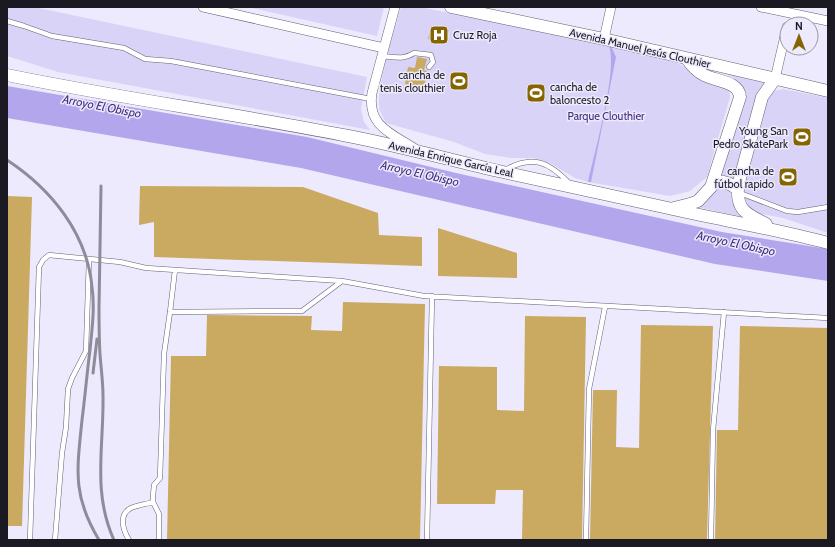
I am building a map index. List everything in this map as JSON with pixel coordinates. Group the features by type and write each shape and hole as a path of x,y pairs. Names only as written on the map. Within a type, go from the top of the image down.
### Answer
{"street":[{"path":"203,7 383,52"},
{"path":"395,7 371,99 373,115 377,123 392,135 418,151"},
{"name":"Avenida Manuel Jesús Clouthier","path":"451,7 604,39 828,91"},
{"path":"604,39 611,7"},
{"path":"761,7 828,21"},
{"path":"775,230 745,212 738,201 738,191 762,97 775,79 780,56"},
{"path":"669,209 698,201 706,194 713,182 740,98 740,93 733,85 703,74 694,68 687,59"},
{"path":"7,67 77,89"},
{"path":"7,75 77,89"},
{"name":"Avenida Enrique García Leal","path":"77,89 265,120 418,151 502,172 826,242"},
{"path":"713,182 724,181 738,191"}],"lane":[{"path":"7,21 52,36 124,48 145,59 172,62 371,99"},
{"path":"383,52 399,58 408,57 414,52 431,55 433,62 429,67"},
{"path":"502,172 518,163 532,161 539,162 554,169 572,187"},
{"path":"738,191 787,211 798,212 828,207"},
{"path":"30,540 39,267 43,260 49,255 120,262 146,268 342,281 432,296 605,307 828,318"},
{"path":"55,540 68,389 86,351 89,259"},
{"path":"159,540 159,514 153,496 154,485 160,478 164,354 175,270"},
{"path":"170,312 302,310 342,281"},
{"path":"426,540 432,296"},
{"path":"586,540 589,389 605,307"},
{"path":"711,540 713,430 724,312"},
{"path":"129,540 122,522 126,514 131,508 154,502"}],"green space":[{"path":"7,7 34,7 367,77 361,109 364,122 370,130 58,72 7,56"},
{"path":"247,7 384,7 377,36"},
{"name":"Parque Clouthier","path":"401,7 420,7 611,46 677,63 721,82 729,89 730,97 707,177 690,191 670,196 588,182 575,178 550,163 533,158 511,158 485,154 454,142 386,123 380,111 380,90 386,60"},
{"path":"707,68 768,81 737,183 719,176 741,87 731,76"},
{"path":"783,89 828,98 828,233 783,218 751,212 744,207 741,187 768,95"},
{"path":"716,186 729,189 735,207 744,217 697,207"}],"water":[{"path":"609,46 611,46 616,57 591,182 588,182 608,92 611,58"},
{"name":"Arroyo El Obispo","path":"7,86 307,137 456,173 722,232 828,249 828,281 715,264 301,168 7,118"}],"building":[{"name":"Cruz Roja","path":"431,26 449,30 446,43 428,39"},
{"path":"417,57 427,59 424,70 427,71 424,88 405,84 408,67 415,68"},
{"path":"140,186 303,187 378,213 379,235 422,237 422,266 154,257 154,222 139,225"},
{"path":"7,196 32,197 22,526 7,526"},
{"path":"438,228 517,253 517,278 438,276"},
{"path":"343,302 425,304 420,540 167,540 171,356 206,356 207,315 312,316 311,330 342,331"},
{"path":"525,316 586,317 582,540 522,540 523,490 496,490 495,504 437,504 439,366 497,367 497,410 524,411"},
{"path":"641,325 713,326 707,540 590,540 593,390 617,390 616,447 639,448"},
{"path":"740,326 828,328 828,540 715,540 717,430 738,430"}],"railway":[{"path":"7,160 38,184 64,214 75,231 83,248 89,267 93,295 93,318 82,420 78,482 84,509 99,540"},
{"path":"99,309 101,186"},
{"path":"99,305 103,396 101,487 107,522 114,540"},
{"path":"93,373 97,339"}],"place":[{"name":"Cruz Roja","path":"439,35"},
{"name":"cancha de tenis clouthier","path":"459,81"},
{"name":"cancha de baloncesto 2","path":"536,93"},
{"name":"Young San Pedro SkatePark","path":"802,137"},
{"name":"cancha de fútbol rapido","path":"788,177"}]}
